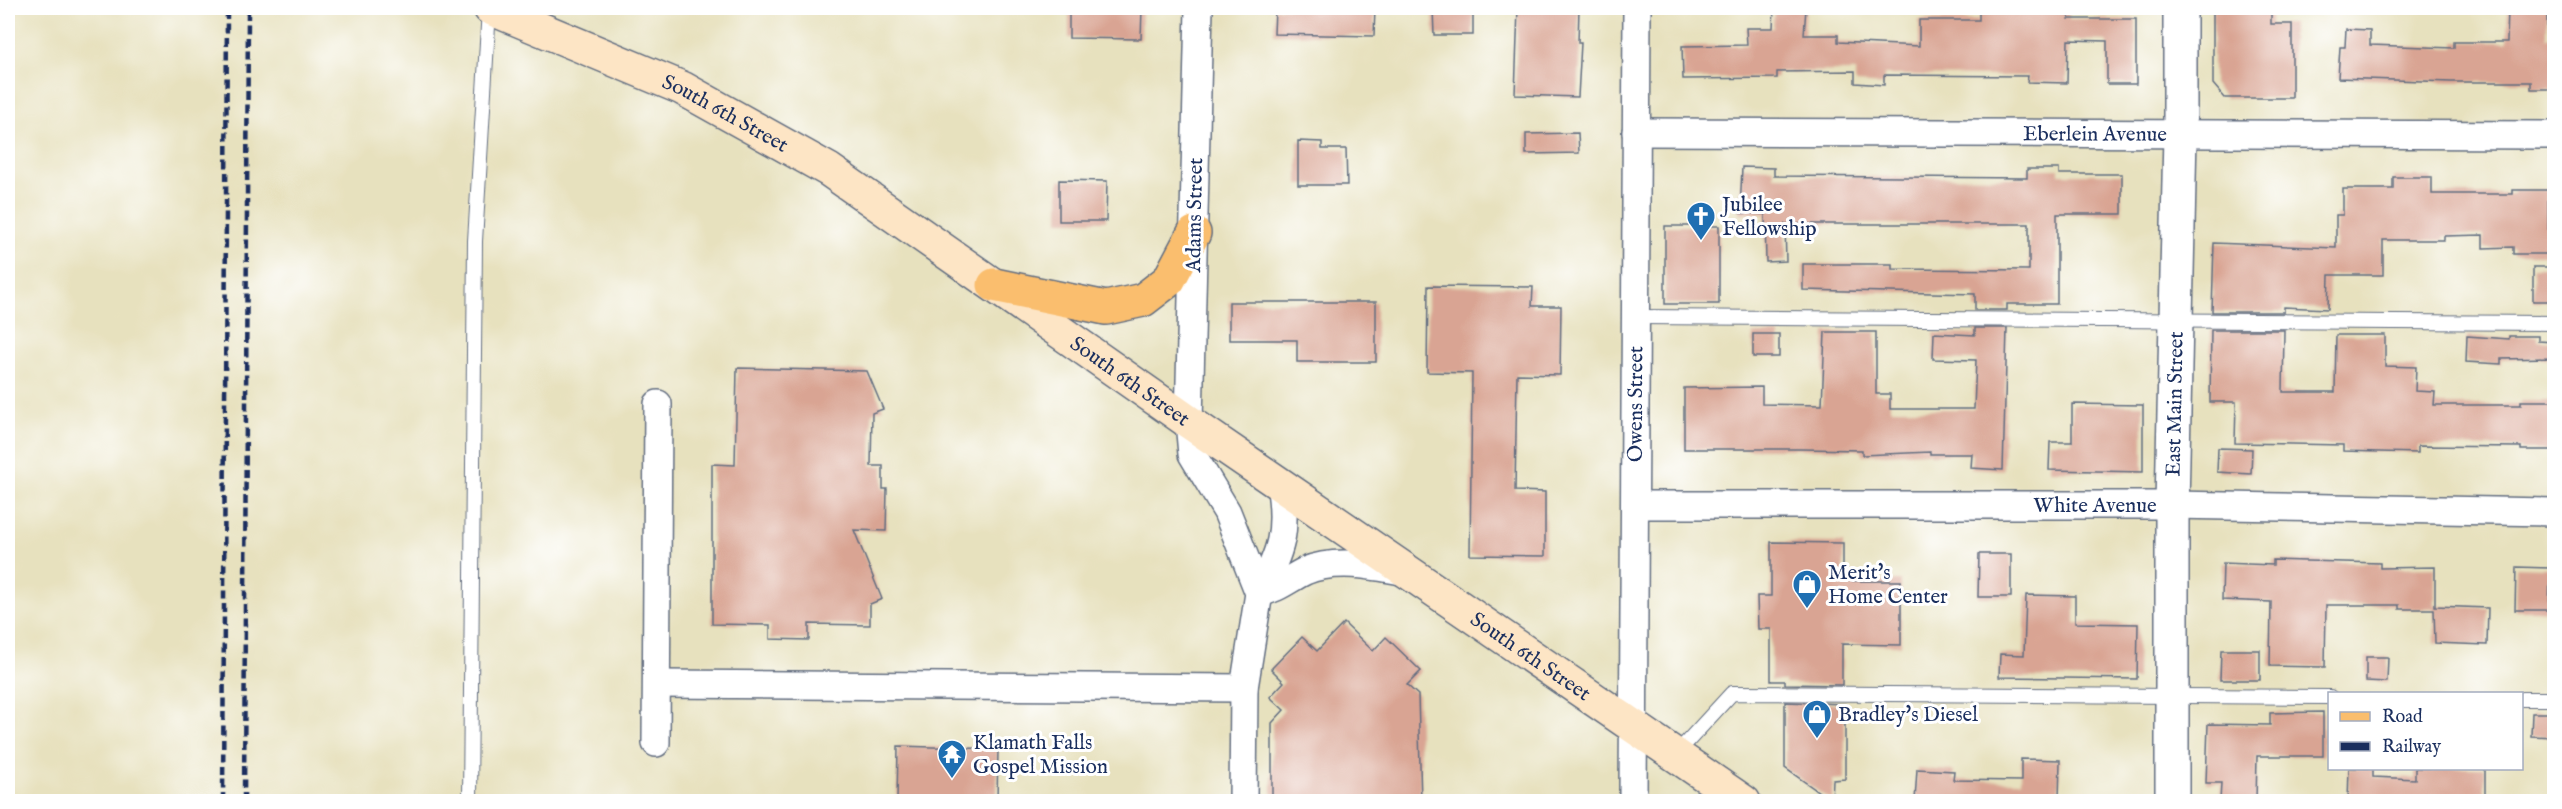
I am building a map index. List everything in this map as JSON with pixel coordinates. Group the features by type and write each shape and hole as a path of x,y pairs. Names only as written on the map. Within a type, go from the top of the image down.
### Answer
{"main road":[{"name":"South 6th Street","path":"490,8 682,88 829,170 1190,422 1744,801"},
{"path":"994,285 1106,308 1143,300 1169,280 1194,233"}],"street":[{"name":"Adams Street","path":"1199,8 1190,422 1192,454 1227,512 1259,593"},
{"name":"Owens Street","path":"1633,801 1637,8"},
{"name":"East Main Street","path":"2172,801 2172,505 2180,134 2180,8"},
{"name":"Eberlein Avenue","path":"1636,132 2554,135"},
{"path":"656,743 658,404"},
{"path":"1243,801 1244,688 1259,593 1275,562 1282,532 1285,513 1280,484"},
{"name":"White Avenue","path":"1636,505 2172,505 2554,512"},
{"path":"1259,593 1277,588 1306,571 1335,564 1382,567 1409,572"},
{"path":"657,684 1244,688"}],"lane":[{"path":"470,801 475,241 490,8"},
{"path":"1636,317 2554,323"},
{"path":"1675,755 1732,693 2172,694 2328,697"},
{"path":"2523,699 2554,699"}],"building":[{"path":"1069,8 1142,8 1141,39 1069,38"},
{"path":"1275,8 1375,8 1374,36 1274,34"},
{"path":"1433,8 1473,8 1473,35 1434,35"},
{"path":"1518,8 1579,8 1578,43 1581,43 1578,97 1515,95"},
{"path":"1774,8 1806,8 1804,35 1838,35 1838,42 1919,46 1919,20 1979,20 1979,11 2029,12 2029,8 2069,8 2069,19 2136,19 2136,84 2107,84 2107,41 2068,40 2067,83 2027,82 2028,76 1884,75 1884,85 1855,83 1855,71 1777,72 1777,78 1683,79 1682,46 1747,45 1746,28 1773,28"},
{"path":"2213,8 2271,8 2271,24 2292,24 2292,98 2225,98 2213,84"},
{"path":"2508,8 2547,8 2547,37 2554,37 2554,89 2531,89 2531,82 2338,78 2340,47 2345,47 2346,29 2370,30 2370,45 2454,48 2454,42 2507,42"},
{"path":"1578,133 1579,153 1526,154 1526,134"},
{"path":"1298,141 1322,142 1322,149 1346,149 1347,185 1298,185"},
{"path":"1742,167 1774,168 1774,176 2027,178 2027,169 2059,169 2059,174 2122,174 2122,214 2057,214 2057,304 2007,304 2007,310 1975,310 1975,294 1803,290 1803,264 1892,264 1892,269 2029,270 2029,224 1785,224 1786,261 1766,262 1765,214 1740,213"},
{"path":"2393,177 2432,177 2432,194 2513,194 2513,190 2548,190 2548,254 2513,254 2513,247 2483,248 2483,235 2444,236 2444,240 2383,240 2383,275 2329,275 2328,309 2284,307 2284,312 2212,312 2214,243 2336,248 2336,215 2343,215 2343,189 2393,189"},
{"path":"1059,180 1107,181 1106,221 1059,221"},
{"path":"1665,226 1719,226 1719,304 1665,304"},
{"path":"2533,267 2554,267 2554,301 2533,301"},
{"path":"1428,286 1533,287 1532,306 1561,306 1560,375 1517,374 1515,491 1545,492 1545,556 1470,555 1472,373 1427,372"},
{"path":"1229,302 1376,302 1376,362 1297,362 1297,340 1229,340"},
{"path":"1975,328 2007,328 2003,470 1971,468 1972,454 1930,454 1930,452 1862,455 1862,450 1684,449 1684,388 1762,387 1762,404 1822,405 1825,332 1876,332 1876,394 1890,394 1890,409 1974,409 1976,360 1933,359 1934,333 1975,335"},
{"path":"2211,330 2284,330 2283,392 2335,392 2336,335 2385,335 2385,366 2416,367 2415,391 2435,392 2434,405 2521,405 2521,401 2554,401 2554,450 2521,450 2521,447 2418,446 2418,453 2343,451 2343,445 2235,443 2236,402 2210,402"},
{"path":"1753,334 1779,334 1779,357 1753,357"},
{"path":"2467,336 2509,339 2509,336 2538,336 2538,341 2554,342 2554,358 2501,359 2501,364 2466,362"},
{"path":"737,368 867,371 883,409 872,413 871,466 883,466 883,489 887,489 886,531 854,530 882,599 870,604 870,625 809,624 809,640 770,639 770,625 712,624 712,464 735,465"},
{"path":"2072,404 2143,405 2143,472 2049,470 2050,442 2072,442"},
{"path":"2218,448 2252,449 2251,474 2217,472"},
{"path":"1771,542 1843,543 1843,581 1901,581 1901,645 1842,644 1842,685 1785,684 1785,681 1771,681 1771,629 1758,629 1757,596 1771,596"},
{"path":"1979,554 2011,554 2011,597 1978,597"},
{"path":"2273,560 2380,563 2380,568 2435,567 2435,606 2488,608 2487,645 2435,643 2434,609 2399,609 2399,605 2326,605 2325,667 2270,666 2271,602 2222,600 2223,563 2273,565"},
{"path":"2516,567 2550,568 2549,610 2515,610"},
{"path":"2026,595 2075,596 2075,623 2138,624 2137,679 1999,677 2000,654 2024,655"},
{"path":"1344,623 1373,651 1386,637 1421,671 1407,685 1418,695 1421,801 1272,801 1272,723 1284,710 1270,697 1284,682 1271,669 1302,637 1317,651"},
{"path":"2221,650 2260,650 2260,680 2220,680"},
{"path":"2366,657 2388,657 2387,682 2366,681"},
{"path":"1785,702 1845,704 1845,779 1833,780 1832,801 1785,768"},
{"path":"2323,712 2323,756 2257,756 2256,801 2220,801 2221,783 2206,783 2208,724 2270,725 2270,713"},
{"path":"2532,713 2554,713 2554,737 2531,736"},
{"path":"898,746 998,749 997,801 897,801"},
{"path":"2021,759 2060,760 2059,801 1915,801 1917,769 1954,771 1953,780 2021,781"},
{"path":"2349,770 2373,770 2373,777 2415,779 2415,770 2485,770 2485,801 2348,801"}],"railway":[{"path":"223,802 227,8"},
{"path":"244,802 248,8"}],"place":[{"name":"Jubilee Fellowship","path":"1701,242"},
{"name":"Merit's Home Center","path":"1807,610"},
{"name":"Bradley's Diesel","path":"1817,740"},
{"name":"Klamath Falls Gospel Mission","path":"952,780"}]}
